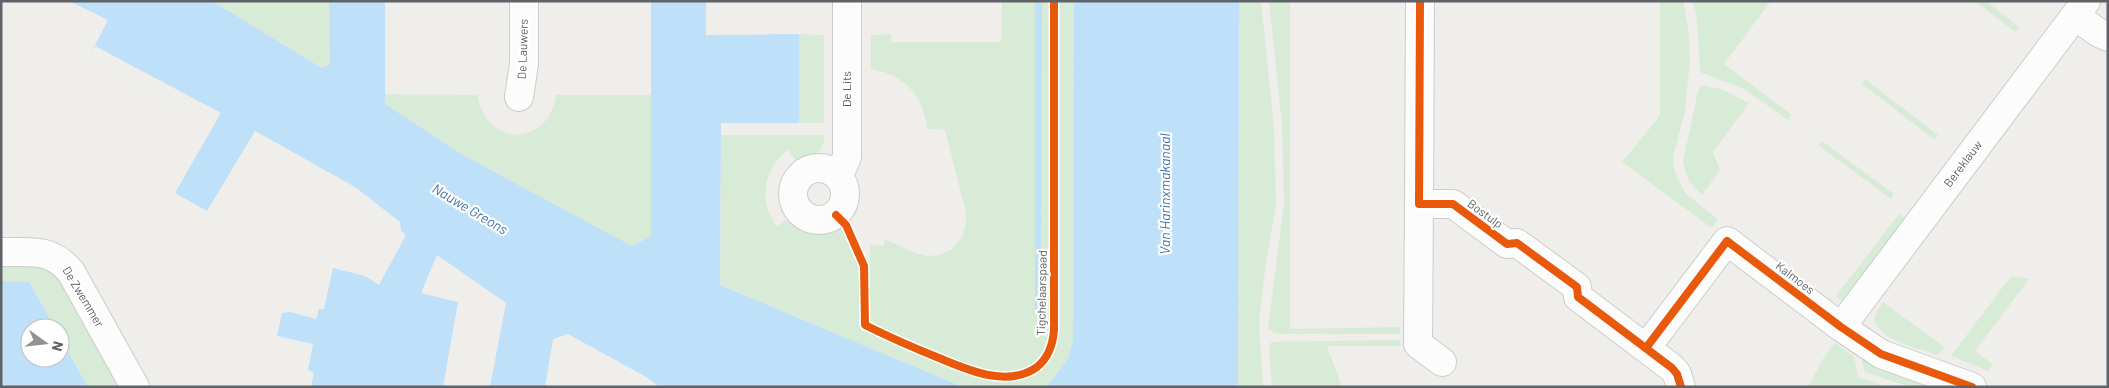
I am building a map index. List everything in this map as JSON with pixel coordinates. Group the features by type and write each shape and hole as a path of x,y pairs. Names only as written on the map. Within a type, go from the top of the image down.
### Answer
{"street":[{"name":"De Lauwers","path":"519,97 524,64 524,1"},
{"name":"De Lits","path":"838,176 847,157 847,1"},
{"path":"1420,1 1418,344 1442,362"},
{"path":"2080,8 2099,33 2108,37"},
{"name":"Bereklauw","path":"1841,327 2080,8"},
{"name":"Bostulp","path":"1419,204 1453,204 1507,244 1517,243 1577,287 1578,298 1672,368 1677,374 1681,387"},
{"name":"Kalmoes","path":"1646,348 1727,241 1841,327 1890,359 1936,381 1972,387"},
{"name":"De Zwemmer","path":"1,252 45,254 54,256 63,262 71,272 135,387"}],"green space":[{"path":"212,1 329,1 330,64 322,68"},
{"path":"1002,1 1035,1 1035,311 1041,312 1042,1 1074,1 1073,340 1068,359 1047,387 963,387 720,285 721,135 825,135 822,146 816,154 798,164 788,149 773,166 766,186 766,196 767,207 777,227 791,216 802,224 814,229 826,229 839,224 859,267 870,264 870,245 884,246 885,239 915,253 927,256 939,255 951,250 962,237 966,224 966,213 945,130 927,129 922,106 910,88 893,76 871,69 871,35 891,34 891,42 1001,42"},
{"path":"1239,1 1261,1 1274,128 1276,206 1266,262 1259,321 1263,387 1238,387"},
{"path":"1269,1 1290,1 1290,329 1400,327 1400,334 1275,334 1268,329 1284,203 1282,124"},
{"path":"1660,1 1683,1 1688,26 1690,60 1685,111 1673,156 1674,168 1686,194 1718,219 1712,228 1622,162 1660,116"},
{"path":"1693,1 1771,1 1724,64 1792,115 1788,120 1744,89 1700,72 1697,19"},
{"path":"1975,1 1986,1 2019,27 2015,32"},
{"path":"799,34 824,35 824,123 799,123"},
{"path":"1865,79 1938,135 1935,140 1862,84"},
{"path":"1702,85 1721,89 1749,103 1713,152 1720,170 1702,195 1688,180 1683,162 1698,91"},
{"path":"385,94 478,95 483,112 492,124 503,132 517,134 530,132 542,125 551,112 556,95 651,95 651,236 632,246 463,155 385,104"},
{"path":"1822,141 1894,194 1891,199 1818,145"},
{"path":"1899,214 1907,220 1845,303 1836,296"},
{"path":"1,260 53,267 123,387 88,387 70,355 70,318 49,318 29,282 1,281"},
{"path":"2011,276 2029,279 1975,351 1993,364 1988,371 1951,356"},
{"path":"1883,302 1944,347 1938,355 1892,339 1878,328 1874,320"},
{"path":"1400,341 1402,346 1327,346 1342,387 1272,387 1269,348 1271,342"},
{"path":"1835,343 1854,357 1858,377 1887,387 1808,387 1824,357"},
{"path":"1860,354 1919,381 1920,387 1910,387 1865,372"}],"water":[{"name":"Nauwe Greons","path":"69,1 212,1 322,68 330,64 329,1 385,1 385,104 463,155 632,246 651,236 651,1 706,1 706,35 799,34 799,123 721,123 720,285 963,387 659,387 648,378 568,334 553,339 545,387 490,387 506,303 437,255 421,293 458,302 443,387 311,387 314,372 308,370 313,344 277,336 282,313 291,312 316,319 319,309 324,309 333,268 365,276 379,285 406,235 401,231 400,222 355,187 255,131 207,211 175,193 218,118 201,108 199,111 93,57 92,51 108,20"},
{"path":"1035,1 1042,1 1041,312 1039,315 1035,311"},
{"name":"Van Harinxmakanaal","path":"1074,1 1239,1 1238,387 1047,387 1068,359 1073,340"},
{"path":"1,281 29,282 49,318 20,318 20,368 70,368 70,355 88,387 1,387"}],"pier":[{"path":"95,46 221,113 218,118 201,108 199,111 93,57 92,51"}],"cycle path":[{"name":"Tigchelaarspaad","path":"836,215 846,225 864,266 865,325 950,363 975,372 1001,377 1014,376 1026,373 1037,367 1049,350 1054,330 1054,1"},
{"path":"1420,1 1419,204 1453,204 1507,244 1517,243 1577,287 1578,297 1672,368 1677,374 1681,387"},
{"path":"1646,348 1727,241 1841,327 1881,354 1972,387"}]}
